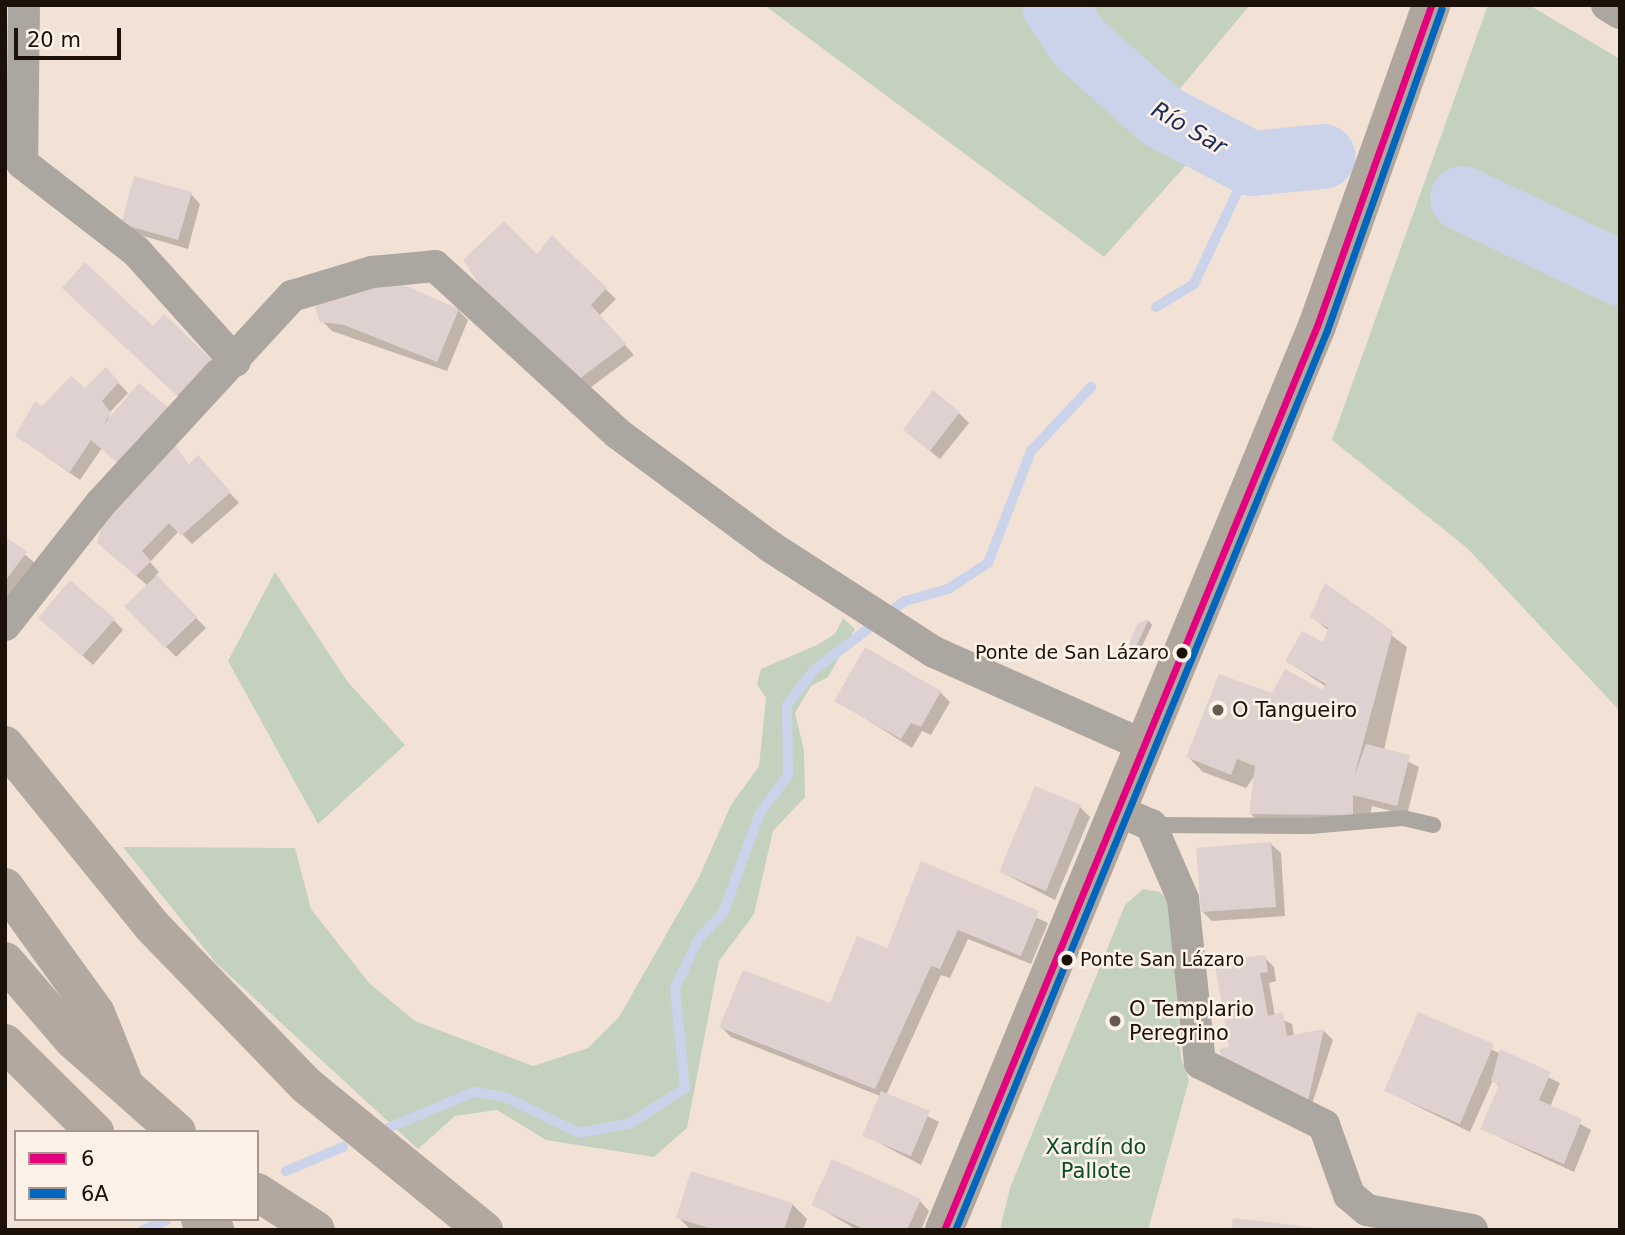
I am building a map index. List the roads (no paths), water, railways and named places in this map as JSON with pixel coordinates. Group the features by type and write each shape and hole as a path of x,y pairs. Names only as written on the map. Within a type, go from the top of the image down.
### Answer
{"highway":[{"path":"5,745 119,888 278,1057 387,1157 484,1230"},
{"path":"5,887 96,1013 127,1092"},
{"path":"5,961 127,1092 174,1130"},
{"path":"5,1043 21,1073 92,1130"},
{"path":"259,1193 316,1230"}],"main road":[{"path":"944,1230 1135,818 1145,746 1317,326 1431,5"},
{"path":"963,1230 983,1145"}],"street":[{"path":"24,5 22,163 136,251 235,361"},
{"path":"1607,5 1620,13"},
{"path":"5,625 101,503 235,361 292,296 372,272 435,266 617,433 869,613 900,632 1145,746"},
{"path":"1135,818 1183,899 1200,1063 1324,1125 1349,1195 1367,1210 1472,1230"}],"lane":[{"path":"1135,818 1310,826 1403,818 1433,825"}],"waterway":[{"name":"Río Sar","path":"1054,5 1078,42 1161,116 1251,163 1323,156"},
{"path":"1156,307 1194,284 1251,163"},
{"name":"Río Sar","path":"1462,198 1620,273"},
{"path":"388,1128 474,1092 505,1097 579,1133 631,1123 685,1088 675,988 699,938 723,913 760,813 788,775 787,705 814,670 905,601 948,589 988,563 1031,451 1091,387"},
{"path":"286,1171 343,1147"},
{"path":"143,1230 164,1221"}],"place":[{"name":"Ponte de San Lázaro","path":"1182,653"},
{"name":"O Tangueiro","path":"1218,710"},
{"name":"Ponte San Lázaro","path":"1067,960"},
{"name":"O Templario Peregrino","path":"1115,1021"}],"park label":[{"name":"Xardín do Pallote","path":"1096,1159"}]}
